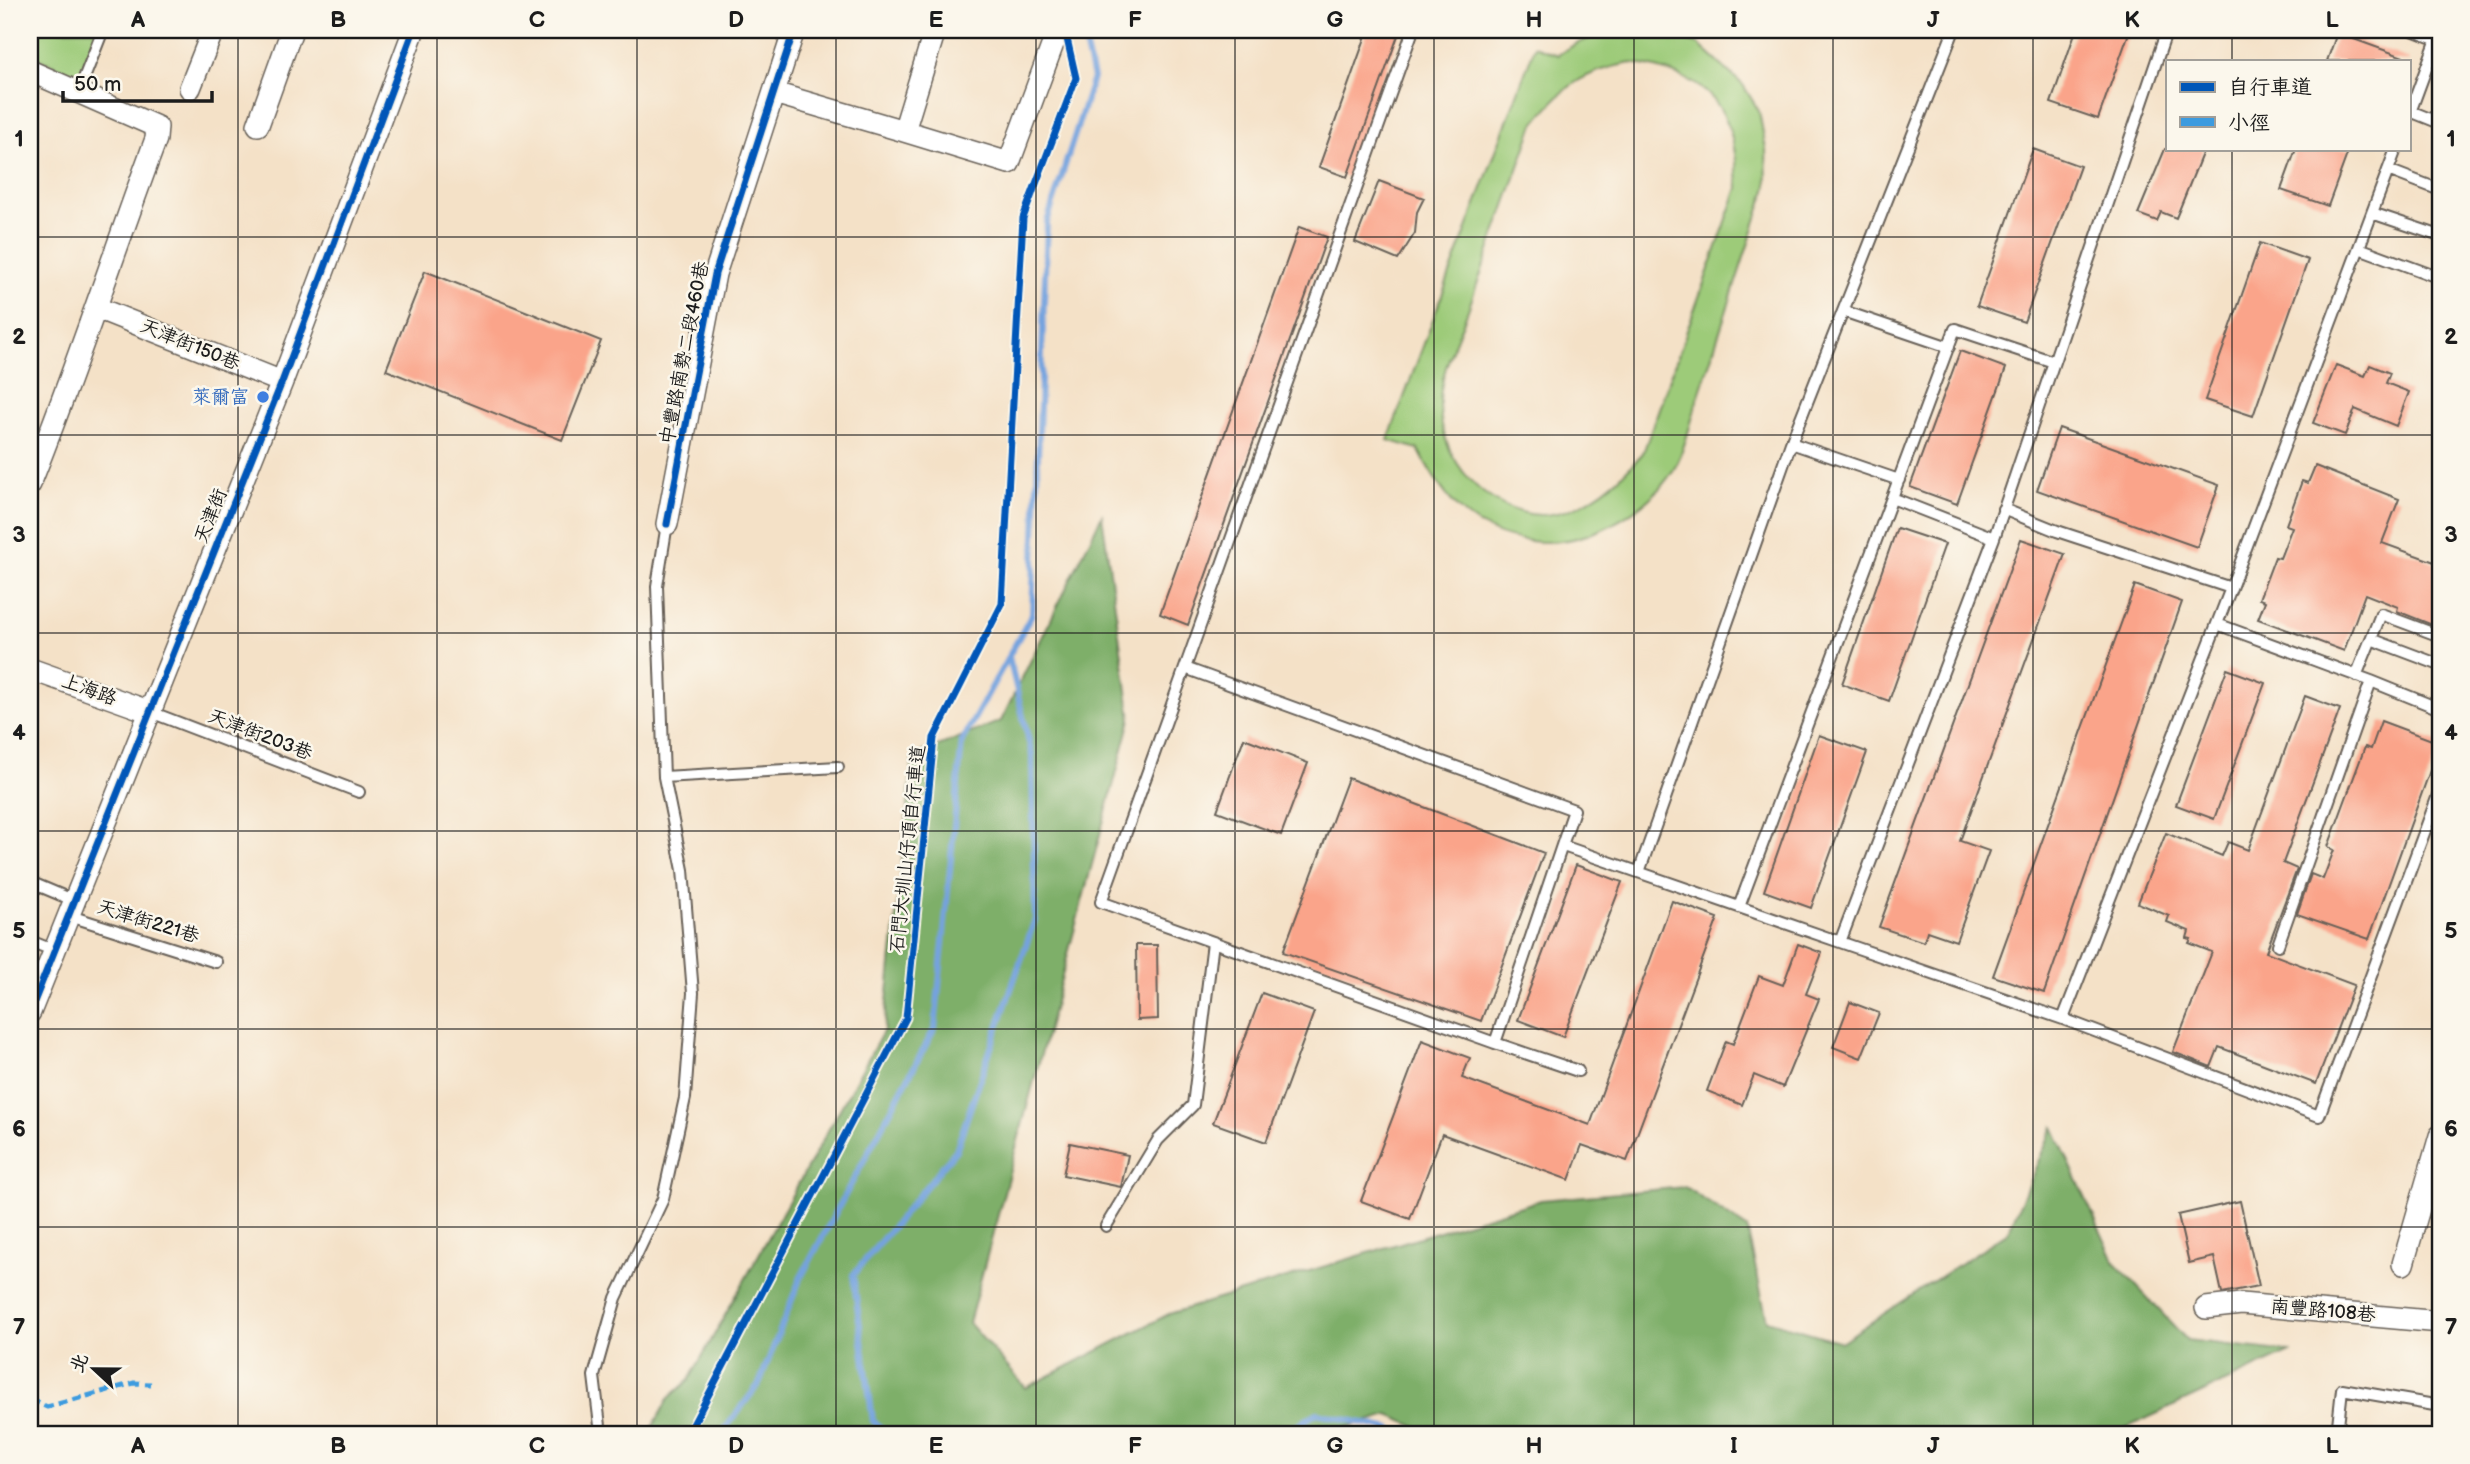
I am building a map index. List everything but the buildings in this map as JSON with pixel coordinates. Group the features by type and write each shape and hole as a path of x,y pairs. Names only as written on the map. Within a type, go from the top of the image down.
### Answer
{"street":[{"path":"190,88 213,30"},
{"path":"258,125 292,30"},
{"name":"天津街","path":"30,1012 282,382 412,35 411,30"},
{"name":"中豐路南勢二段460巷","path":"667,524 715,274 794,30"},
{"path":"904,131 935,30"},
{"path":"774,93 1009,163 1058,30"},
{"path":"30,71 157,127 156,139 108,268 97,308 34,460 30,484"},
{"name":"天津街150巷","path":"97,308 282,382"},
{"name":"上海路","path":"30,669 148,712"},
{"path":"2403,1264 2440,1136"},
{"name":"南豐路108巷","path":"2206,1308 2241,1304 2440,1322"}],"lane":[{"path":"79,91 103,30"},
{"path":"1413,30 1101,902 1578,1072"},
{"path":"1639,872 1791,443 1954,30"},
{"path":"1840,942 1994,538 2167,30"},
{"path":"2410,111 2439,40 2412,30"},
{"path":"2410,113 2440,123"},
{"path":"2063,1019 2231,588 2396,150"},
{"path":"2388,170 2440,190"},
{"path":"2372,213 2440,236"},
{"path":"2359,248 2440,278"},
{"path":"1843,311 1949,347"},
{"path":"1739,907 1955,329 2054,362"},
{"path":"1791,443 1899,480"},
{"path":"1892,498 1994,538"},
{"path":"2003,509 2057,531 2231,588"},
{"name":"中豐路南勢二段460巷","path":"601,1434 594,1376 617,1298 663,1199 685,1098 693,993 683,870 664,777 657,586 667,524"},
{"path":"2356,676 2381,614 2440,636"},
{"path":"2217,624 2440,709"},
{"path":"2371,639 2440,665"},
{"path":"1185,668 1574,810 1495,1043"},
{"path":"2278,945 2371,681"},
{"name":"天津街203巷","path":"148,712 359,792"},
{"path":"664,777 838,767"},
{"path":"1563,846 2063,1019 2319,1116 2440,790"},
{"name":"天津街221巷","path":"30,882 72,908 216,962"},
{"path":"30,941 55,951"},
{"path":"1106,1226 1158,1140 1193,1105 1213,942"},
{"path":"2337,1434 2342,1389 2440,1406"}],"green space":[{"path":"30,30 97,30 81,76 30,56"},
{"path":"1648,30 1698,44 1743,85 1759,111 1766,149 1767,187 1686,441 1674,469 1647,500 1612,524 1592,533 1551,542 1509,537 1491,531 1461,511 1438,483 1418,449 1388,440 1535,46 1558,55 1590,38","holes":["1632,63 1660,69 1700,87 1714,100 1725,117 1732,136 1738,188 1643,453 1619,478 1589,500 1556,513 1538,515 1521,512 1489,496 1463,472 1446,441 1442,424 1442,381 1534,124 1565,90 1587,76"]},
{"path":"1102,515 1131,719 969,1323 1026,1388 1169,1314 1541,1200 1685,1187 1747,1228 1767,1320 1841,1342 2008,1232 2053,1127 2115,1263 2187,1340 2290,1352 2113,1434 1433,1434 1389,1415 1323,1434 649,1434 668,1399 689,1380 884,1030 913,756 1001,721"}],"waterway":[{"path":"721,1434 759,1384 800,1279 935,1028 962,741 1032,614 1047,222 1093,78 1082,30"},
{"path":"888,1434 873,1421 853,1275 956,1150 1035,919 1032,755 1009,657"},
{"path":"1283,1434 1317,1413 1390,1429 1395,1434"}],"marked path":[{"path":"30,1399 47,1407 134,1383 151,1384"}],"cycle path":[{"path":"30,1012 282,382 412,35 411,30"},
{"path":"667,524 715,274 794,30"},
{"name":"石門大圳山仔頂自行車道","path":"688,1434 906,1018 934,738 1002,604 1023,218 1076,78 1065,30"}],"place":[{"name":"萊爾富","path":"263,397"}]}
